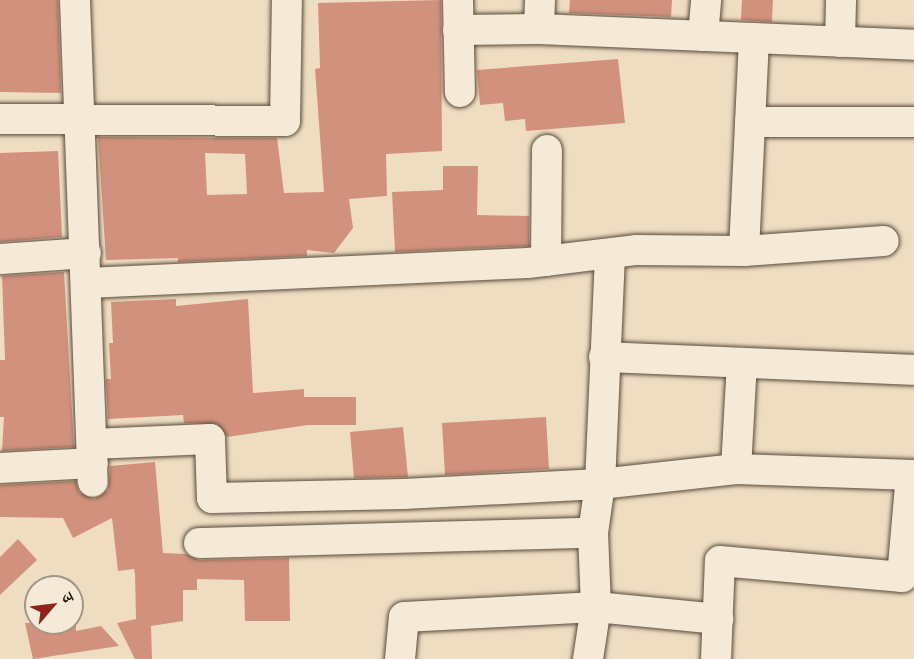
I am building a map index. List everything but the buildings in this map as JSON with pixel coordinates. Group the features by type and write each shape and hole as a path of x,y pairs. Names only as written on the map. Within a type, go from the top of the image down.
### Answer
{"street":[{"path":"75,0 92,463"},
{"path":"0,119 285,121 287,0"},
{"path":"458,0 460,92"},
{"path":"539,29 540,0"},
{"path":"703,36 706,0"},
{"path":"840,42 841,0"},
{"path":"458,30 539,29 914,45"},
{"path":"744,251 754,38"},
{"path":"750,122 914,122"},
{"path":"546,261 547,150"},
{"path":"87,283 546,261 610,254 744,251 884,241"},
{"path":"0,259 86,253"},
{"path":"588,659 596,607 593,533 600,484 610,254"},
{"path":"604,357 914,370"},
{"path":"736,469 742,363"},
{"path":"0,468 92,463 210,439 212,498 404,494 600,484 736,469 913,475 902,577 720,561 716,659"},
{"path":"199,543 593,533"},
{"path":"400,659 404,617 596,607 718,619"}]}
